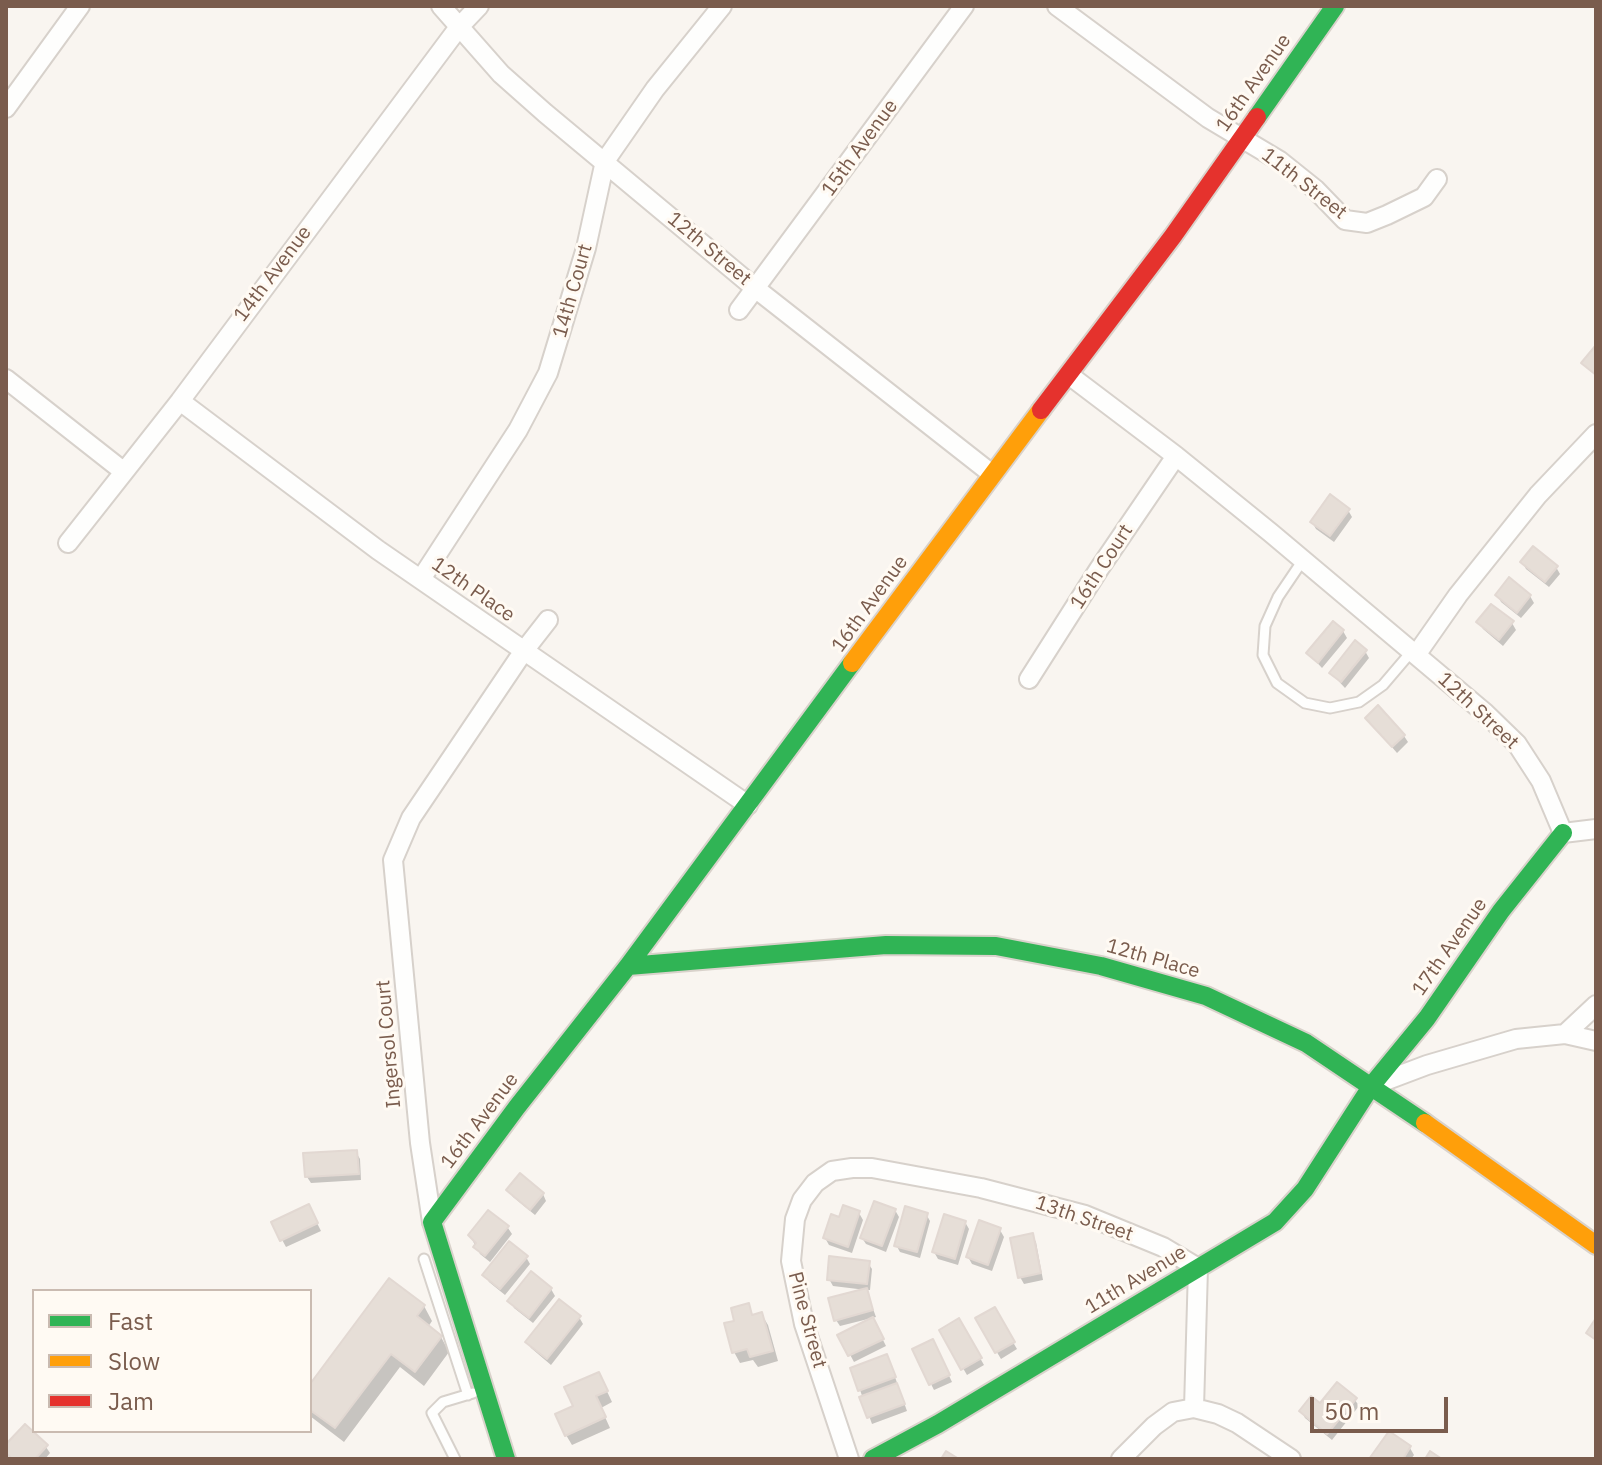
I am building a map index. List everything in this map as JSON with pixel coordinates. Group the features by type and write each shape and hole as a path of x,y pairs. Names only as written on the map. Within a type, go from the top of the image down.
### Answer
{"street":[{"path":"6,108 80,6"},
{"name":"12th Street","path":"441,6 501,74 755,288 992,474"},
{"name":"14th Avenue","path":"68,543 180,401 459,27 479,6"},
{"name":"14th Court","path":"421,579 518,430 548,373 586,248 605,161 655,89 722,6"},
{"name":"15th Avenue","path":"755,288 964,6"},
{"name":"11th Street","path":"1057,6 1208,118 1280,161 1315,189 1345,220 1367,223 1387,215 1424,197 1437,179"},
{"name":"16th Avenue","path":"432,1222 517,1107 628,966 992,474 1173,236 1335,6"},
{"path":"739,310 755,288"},
{"name":"12th Street","path":"1069,375 1176,456 1303,560 1517,744 1541,781 1563,833"},
{"path":"6,379 123,471"},
{"name":"12th Place","path":"180,401 328,513 523,652 748,805"},
{"path":"1414,653 1538,495 1596,434"},
{"name":"16th Court","path":"1029,679 1176,456"},
{"path":"523,652 548,620"},
{"name":"Ingersol Court","path":"506,1459 476,1392 432,1222 420,1143 393,860 411,818 523,652"},
{"path":"1563,833 1596,829"},
{"name":"17th Avenue","path":"1372,1085 1427,1018 1501,911 1563,833"},
{"name":"12th Place","path":"628,966 886,945 996,946 1101,966 1206,996 1306,1043 1372,1085 1596,1245"},
{"path":"1565,1034 1596,1005"},
{"path":"1372,1085 1516,1039 1565,1034 1596,1041"},
{"name":"11th Avenue","path":"873,1459 938,1424 1275,1222 1305,1189 1354,1118 1372,1085"},
{"name":"13th Street","path":"815,1183 832,1171 872,1168 981,1188 1085,1215 1163,1247 1198,1268"},
{"name":"Pine Street","path":"815,1183 802,1200 795,1219 791,1261 804,1324 849,1459"},
{"path":"1194,1408 1198,1268"},
{"path":"1121,1459 1173,1412 1194,1408 1237,1423 1291,1459"}],"lane":[{"path":"1303,560 1278,597 1265,626 1263,655 1277,683 1305,703 1330,708 1359,702 1383,685 1414,653"},
{"path":"424,1259 476,1392 443,1402 432,1413 455,1459"}],"building":[{"path":"1596,345 1596,375 1581,363"},
{"path":"1330,494 1350,509 1330,536 1310,522"},
{"path":"1533,546 1558,566 1545,582 1520,562"},
{"path":"1509,577 1531,595 1517,613 1495,595"},
{"path":"1491,604 1514,621 1499,640 1476,622"},
{"path":"1333,621 1344,630 1318,663 1306,653"},
{"path":"1355,640 1367,650 1341,682 1329,673"},
{"path":"1378,705 1405,735 1392,747 1365,718"},
{"path":"357,1150 359,1174 305,1177 303,1153"},
{"path":"520,1173 544,1193 530,1210 506,1190"},
{"path":"874,1201 896,1209 882,1246 860,1238"},
{"path":"309,1204 318,1223 280,1241 271,1222"},
{"path":"843,1205 860,1211 848,1247 823,1238 831,1214 839,1217"},
{"path":"905,1206 928,1213 917,1252 894,1246"},
{"path":"488,1210 509,1226 485,1256 473,1247 476,1243 468,1235"},
{"path":"944,1214 966,1221 955,1259 932,1252"},
{"path":"979,1220 1001,1228 988,1265 966,1257"},
{"path":"1033,1233 1041,1273 1018,1278 1010,1238"},
{"path":"509,1241 528,1256 500,1289 482,1275"},
{"path":"829,1256 870,1261 867,1284 827,1280"},
{"path":"531,1271 552,1288 529,1318 507,1301"},
{"path":"389,1278 425,1305 417,1316 442,1336 415,1372 391,1354 335,1428 312,1411 312,1381"},
{"path":"867,1288 873,1310 834,1321 828,1298"},
{"path":"559,1299 581,1316 547,1359 525,1342"},
{"path":"749,1303 752,1315 762,1312 773,1351 750,1357 747,1349 732,1353 724,1323 734,1321 731,1308"},
{"path":"995,1307 1015,1342 995,1353 975,1318"},
{"path":"873,1317 884,1339 848,1356 837,1335"},
{"path":"959,1318 982,1358 961,1370 939,1330"},
{"path":"1596,1318 1596,1340 1586,1333"},
{"path":"933,1339 950,1375 929,1385 912,1349"},
{"path":"887,1354 896,1377 858,1391 850,1368"},
{"path":"599,1372 608,1391 596,1396 606,1417 565,1436 555,1414 573,1406 564,1387"},
{"path":"1337,1382 1357,1398 1327,1434 1299,1411 1311,1396 1320,1403"},
{"path":"897,1383 905,1404 867,1418 859,1397"},
{"path":"25,1424 48,1445 35,1459 12,1459 6,1453 6,1444"},
{"path":"1389,1431 1411,1446 1403,1459 1369,1459"},
{"path":"946,1451 959,1459 941,1459"},
{"path":"1430,1451 1442,1459 1425,1459"}],"traffic: fast":[{"path":"1257,117 1335,6"},
{"path":"506,1459 432,1222 517,1107 628,966 852,663"},
{"path":"873,1459 938,1424 1275,1222 1305,1189 1372,1085 1427,1018 1501,911 1563,833"},
{"path":"628,966 886,945 996,946 1101,966 1206,996 1306,1043 1425,1123"}],"traffic: slow":[{"path":"852,663 1041,410"},
{"path":"1425,1123 1596,1245"}],"traffic: jam":[{"path":"1041,410 1173,236 1257,117"}]}
